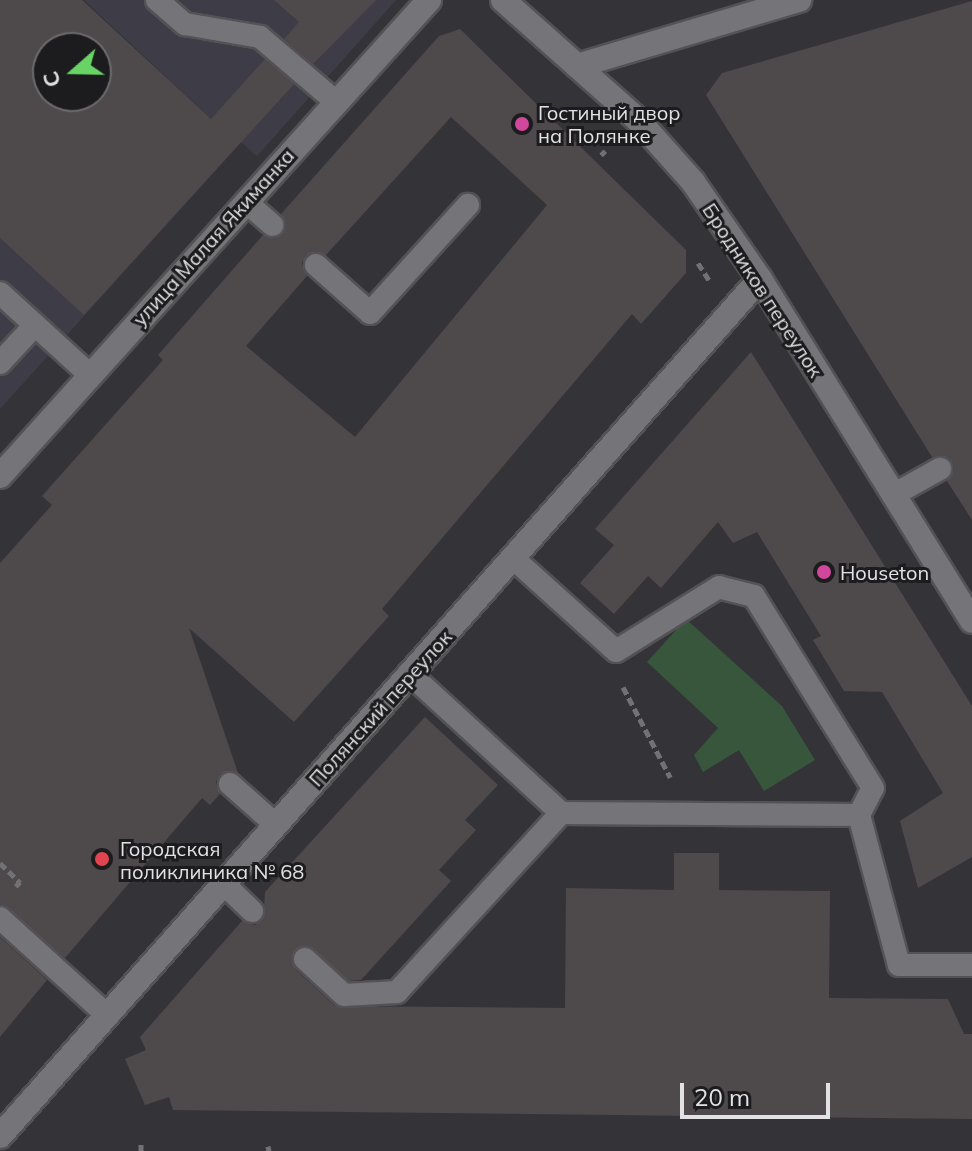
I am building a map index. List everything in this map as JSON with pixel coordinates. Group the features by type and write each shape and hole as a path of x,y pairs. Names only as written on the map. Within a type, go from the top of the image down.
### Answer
{"street":[{"name":"улица Малая Якиманка","path":"0,476 429,0"},
{"name":"Бродников переулок","path":"503,0 638,120 693,182 760,279 972,621"},
{"path":"577,66 799,0"},
{"name":"Полянский переулок","path":"0,1136 760,279"}],"lane":[{"path":"157,0 185,24 260,37 336,102"},
{"path":"246,202 272,225"},
{"path":"316,265 370,313 468,205"},
{"path":"0,293 89,374"},
{"path":"0,363 35,325"},
{"path":"893,495 940,469"},
{"path":"513,558 616,651 719,587 754,596 873,788 859,815 899,965 972,965"},
{"path":"410,674 561,813 859,815"},
{"path":"230,784 276,825"},
{"path":"305,959 344,995 397,992 561,813"},
{"path":"224,884 252,911"},
{"path":"0,918 107,1015"}],"path":[{"path":"698,263 709,281"},
{"path":"616,651 624,695 690,814"}],"shaded area":[{"path":"0,0 82,0 236,142 84,0 396,0 257,156 241,142 0,409"}],"green space":[{"path":"686,619 782,706 815,760 764,791 739,750 703,772 694,755 718,728 647,662"}],"building":[{"path":"0,0 82,0 211,119 265,59 294,84 84,315 0,238"},
{"path":"274,0 376,0 313,64 284,39 299,22"},
{"path":"972,1 972,520 947,481 954,470 952,462 941,455 932,457 706,95 722,73"},
{"path":"460,29 686,250 686,273 641,324 632,314 382,609 389,616 294,722 189,628 238,773 220,774 216,782 220,794 210,805 202,798 65,958 0,904 0,563 52,505 42,496 163,360 158,355 263,235 282,235 286,227 281,214 439,36","holes":["451,117 547,205 355,437 246,346 307,276 302,263 306,255 326,255"]},
{"path":"751,352 972,706 972,857 918,888 900,821 943,793 882,692 844,691 813,640 821,636 757,532 733,543 718,522 661,588 648,576 614,614 580,583 614,545 595,529"},
{"path":"425,717 498,785 465,820 476,830 439,870 451,881 361,980 349,981 309,946 294,950 295,969 335,1006 565,1008 566,888 674,890 674,853 719,853 719,890 830,891 829,998 948,999 964,1034 972,1034 972,1119 173,1110 169,1097 145,1105 125,1059 146,1050 140,1037 242,921 255,925 263,920 265,892"},
{"path":"0,937 47,980 0,1037"}],"place":[{"name":"Гостиный двор на Полянке","path":"522,124"},
{"name":"Houseton","path":"824,572"},
{"name":"Городская поликлиника № 68","path":"102,859"}]}
